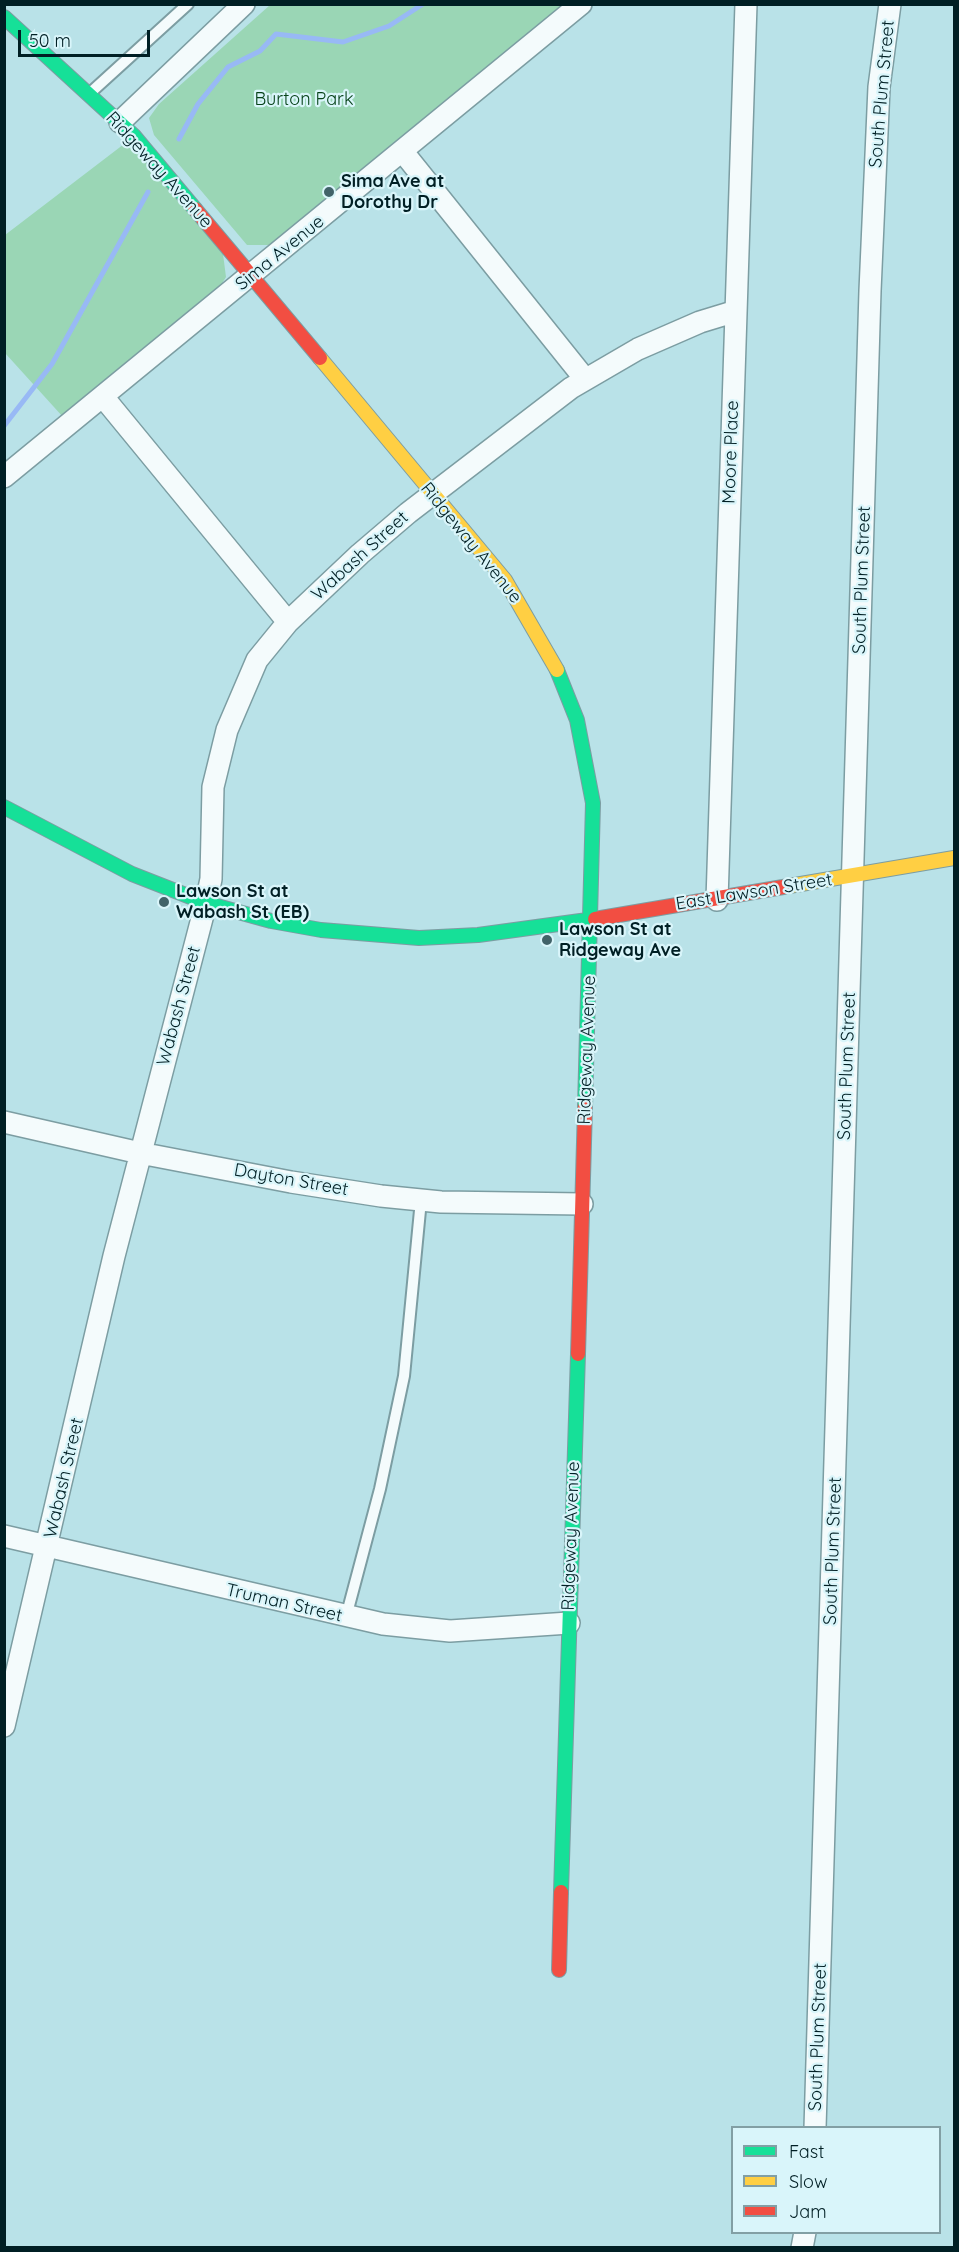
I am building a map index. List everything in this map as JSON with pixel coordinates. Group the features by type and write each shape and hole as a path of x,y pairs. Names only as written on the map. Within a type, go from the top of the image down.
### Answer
{"street":[{"name":"Sima Avenue","path":"4,477 104,398 581,4"},
{"name":"Moore Place","path":"717,900 746,4"},
{"name":"South Plum Street","path":"816,2126 873,223 879,87 890,4"},
{"path":"120,122 236,7"},
{"name":"Ridgeway Avenue","path":"4,17 120,122 252,276 505,580 531,621 569,696 577,720 593,803 559,1970"},
{"path":"403,152 585,379"},
{"name":"Wabash Street","path":"4,1726 140,1153 206,903 211,879 213,787 226,730 257,660 288,622 360,554 432,495 585,379 638,349 674,333 736,311"},
{"path":"104,398 288,622"},
{"name":"East Lawson Street","path":"4,807 132,874 206,903 271,921 321,930 419,938 478,935 591,919 717,900 954,858"},
{"name":"Dayton Street","path":"4,1122 140,1153 291,1182 422,1200 582,1204"},
{"name":"Truman Street","path":"4,1536 346,1617 450,1631 569,1623"}],"lane":[{"path":"89,94 151,41 189,4"},
{"path":"346,1617 380,1489 404,1376 422,1200"}],"green space":[{"name":"Burton Park","path":"270,5 563,5 274,245 247,245 154,135 149,118 159,104"},
{"path":"128,141 223,254 226,277 219,288 63,417 5,353 5,235"}],"waterway":[{"path":"179,139 198,104 228,67 260,51 276,34 343,42 389,26 423,4"},
{"path":"4,426 52,364 148,192"}],"traffic: fast":[{"path":"4,17 134,136 195,209"},
{"path":"557,670 577,720 593,803 585,1107"},
{"path":"4,807 132,874 206,903 271,921 321,930 419,938 478,935 595,919"},
{"path":"561,1892 578,1354"}],"traffic: slow":[{"path":"320,358 505,580 557,670"},
{"path":"789,886 954,858"}],"traffic: jam":[{"path":"195,209 320,358"},
{"path":"595,919 789,886"},
{"path":"578,1354 585,1107"},
{"path":"559,1970 561,1892"}],"place":[{"name":"Sima Ave at Dorothy Dr","path":"329,192"},
{"name":"Lawson St at Wabash St (EB)","path":"164,902"},
{"name":"Lawson St at Ridgeway Ave","path":"547,940"}]}
